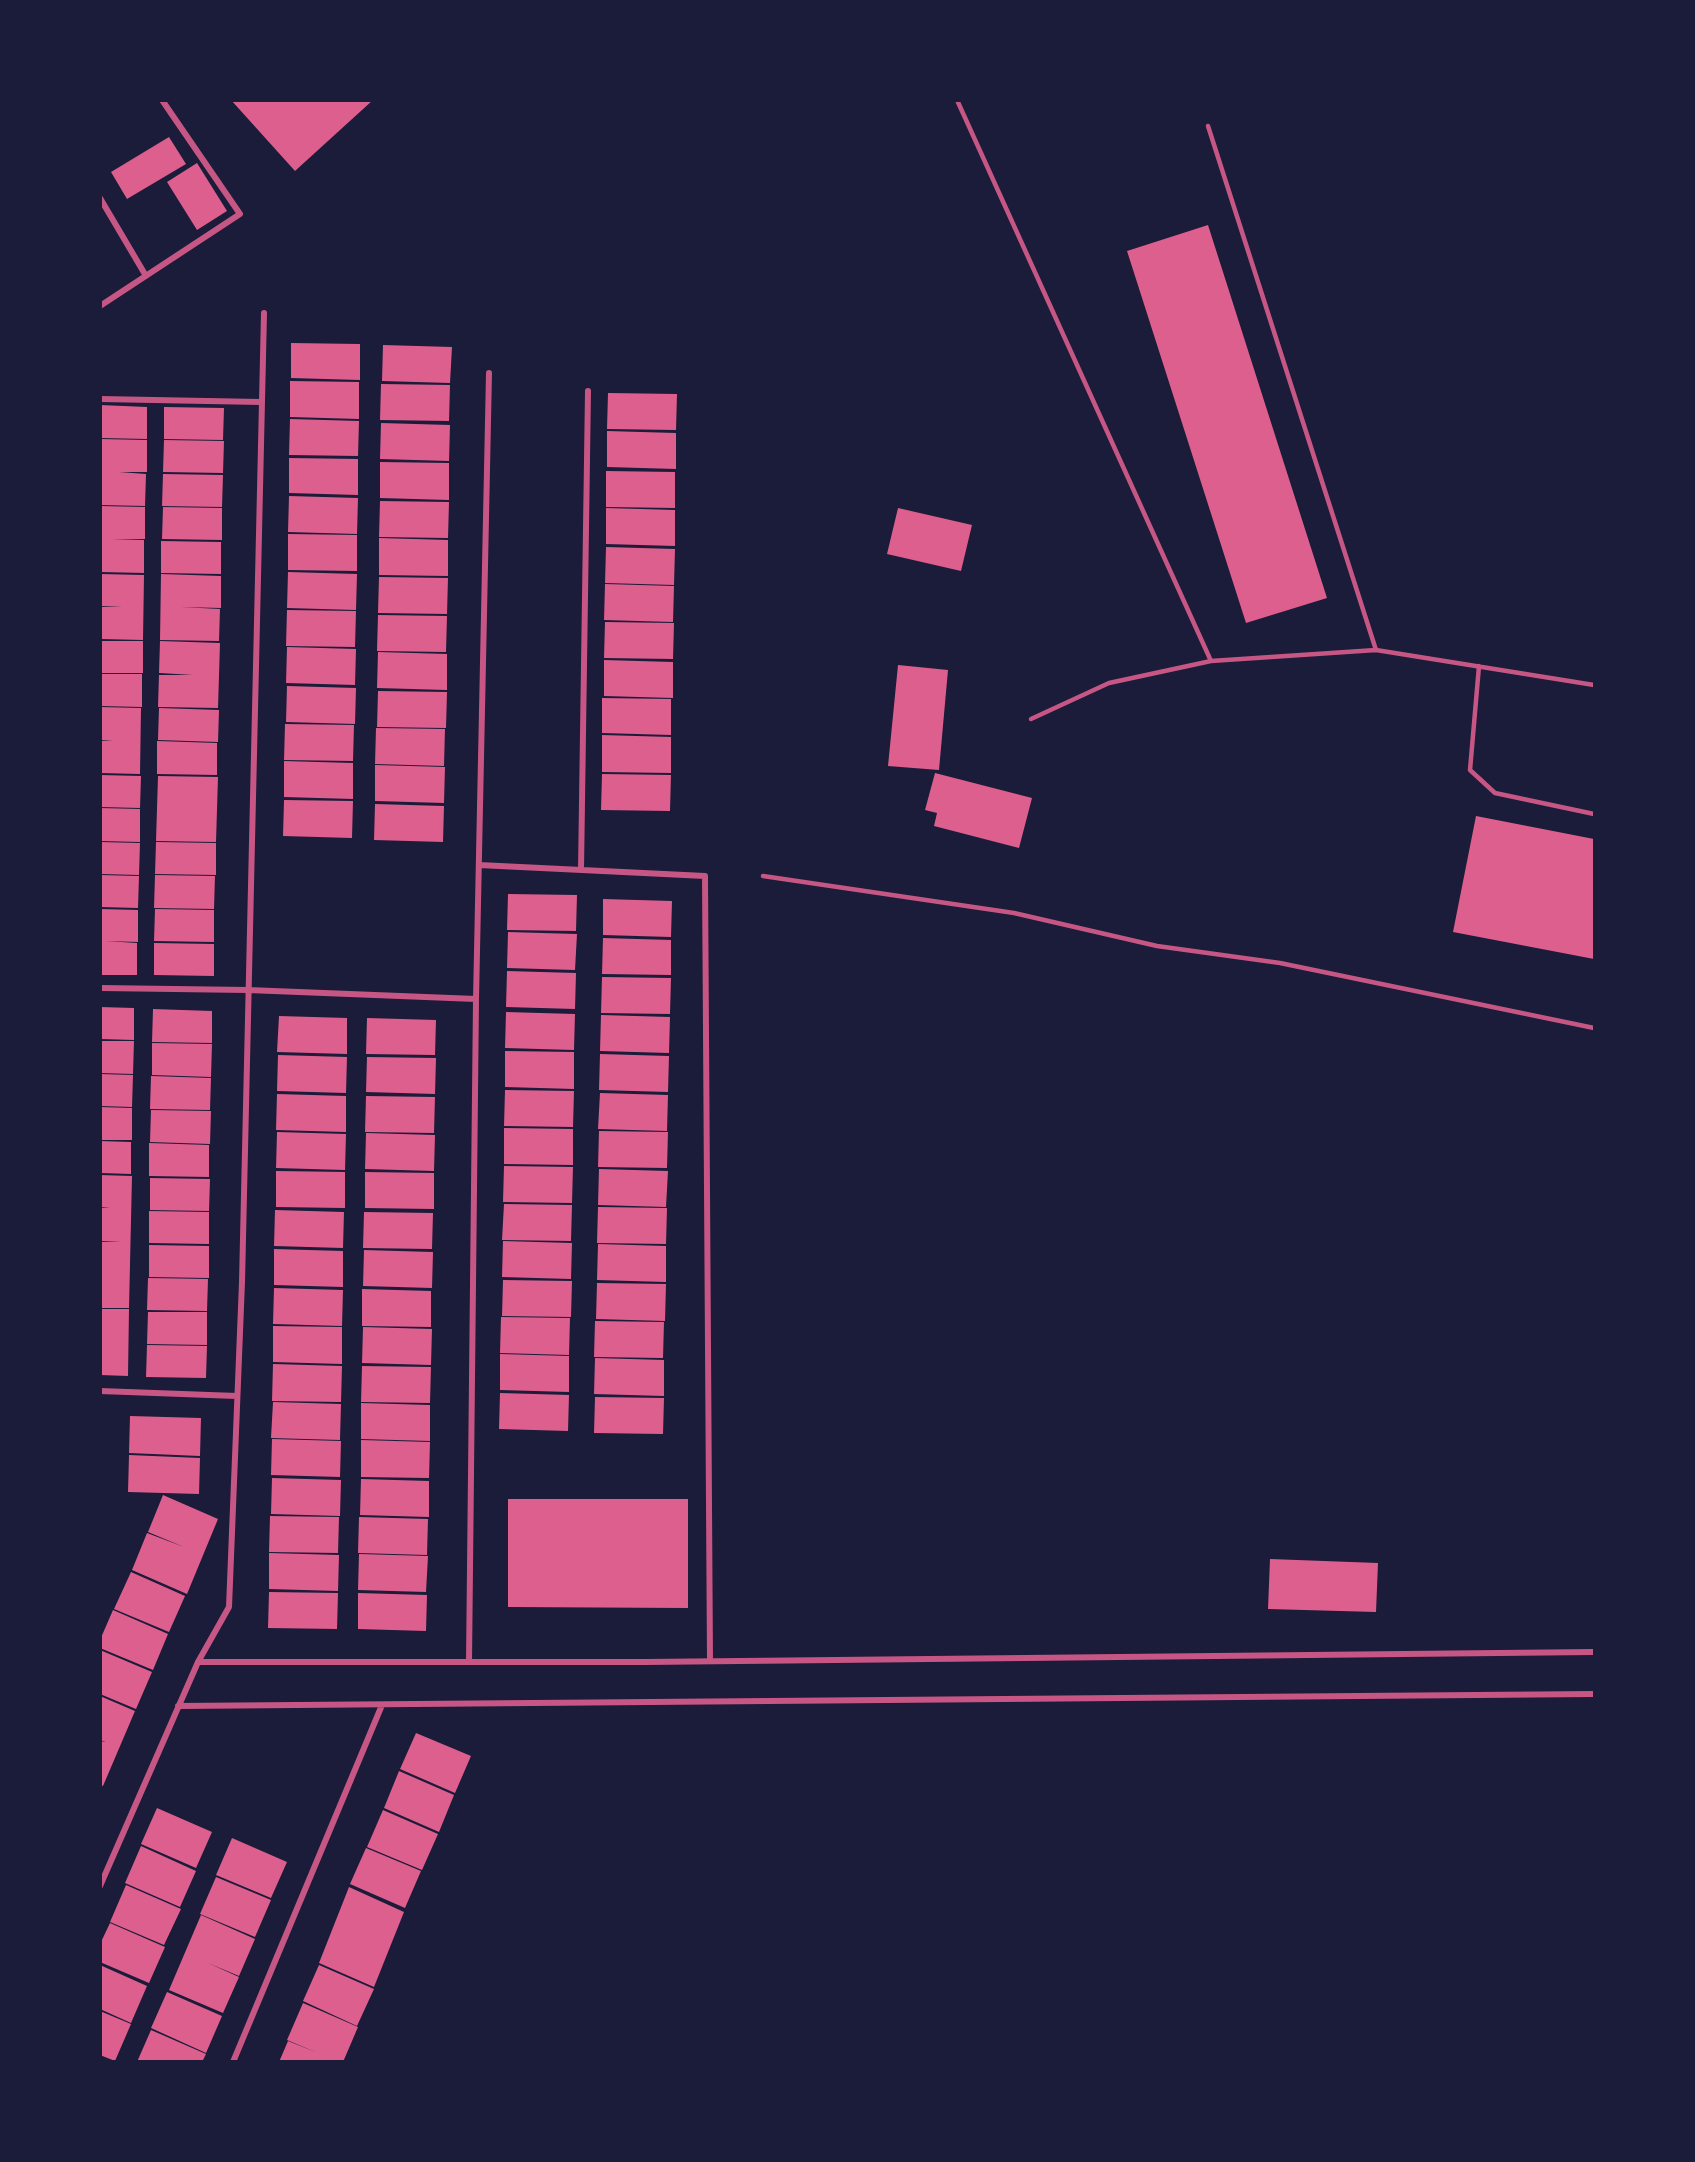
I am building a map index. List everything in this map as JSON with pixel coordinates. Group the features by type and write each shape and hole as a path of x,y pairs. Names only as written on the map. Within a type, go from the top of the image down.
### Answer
{"street":[{"path":"100,306 240,214 162,100"},
{"path":"100,198 146,276"},
{"path":"100,1886 198,1662 229,1607 242,1282 264,313"},
{"path":"469,1662 476,999 489,373"},
{"path":"581,870 588,391"},
{"path":"100,399 261,402"},
{"path":"479,865 705,876 710,1661"},
{"path":"100,988 248,990 476,999"},
{"path":"100,1391 237,1396"},
{"path":"198,1662 710,1661 1594,1652"},
{"path":"178,1706 1594,1694"},
{"path":"233,2061 382,1705"}],"lane":[{"path":"957,100 1211,661"},
{"path":"1208,126 1376,650"},
{"path":"1031,719 1109,683 1211,661 1376,650 1594,685"},
{"path":"1479,666 1470,770 1495,794 1594,814"},
{"path":"763,876 1014,914 1157,946 1280,963 1594,1029"}],"building":[{"path":"231,100 373,100 295,171"},
{"path":"169,137 186,164 127,199 111,172"},
{"path":"197,163 227,211 197,230 167,182"},
{"path":"1208,225 1327,598 1246,623 1127,251"},
{"path":"291,343 360,344 360,380 291,378"},
{"path":"383,345 452,347 450,383 382,381"},
{"path":"290,381 359,382 359,419 290,417"},
{"path":"381,384 450,385 449,421 380,420"},
{"path":"608,393 677,394 676,430 607,429"},
{"path":"100,405 147,407 147,439 100,438"},
{"path":"164,407 224,408 223,440 164,439"},
{"path":"290,419 359,421 358,456 289,455"},
{"path":"381,423 450,425 449,461 380,459"},
{"path":"607,431 676,433 676,469 607,467"},
{"path":"100,439 147,440 147,472 119,472 146,474 145,506 100,505"},
{"path":"164,440 224,441 223,473 163,472"},
{"path":"289,458 358,459 358,495 289,493"},
{"path":"380,462 449,463 449,500 380,498"},
{"path":"606,471 675,472 675,508 606,507"},
{"path":"163,474 223,475 222,507 162,506"},
{"path":"289,496 358,498 357,534 288,532"},
{"path":"380,501 449,502 448,538 379,537"},
{"path":"100,506 145,507 145,539 112,539 144,540 144,573 100,572"},
{"path":"163,507 222,508 222,540 162,539"},
{"path":"606,508 675,510 675,546 606,544"},
{"path":"898,508 972,525 961,571 887,554"},
{"path":"288,534 357,535 357,571 288,570"},
{"path":"379,538 448,540 448,576 379,575"},
{"path":"161,541 221,542 221,574 161,573"},
{"path":"606,547 675,549 674,585 605,583"},
{"path":"288,572 357,574 356,610 287,608"},
{"path":"100,574 144,575 143,640 100,639 100,607 122,606 100,606"},
{"path":"161,574 221,576 221,608 181,607 220,609 219,641 160,640"},
{"path":"379,577 448,578 447,614 378,613"},
{"path":"605,584 674,586 673,622 604,620"},
{"path":"287,610 356,611 355,647 286,646"},
{"path":"378,615 447,616 446,652 377,651"},
{"path":"605,622 674,623 673,659 604,658"},
{"path":"100,641 143,641 143,673 100,673"},
{"path":"160,641 220,643 218,708 158,707 159,675 193,675 159,673"},
{"path":"287,647 356,649 355,685 286,683"},
{"path":"378,652 447,654 447,690 377,688"},
{"path":"604,660 673,662 673,698 604,696"},
{"path":"898,665 948,670 939,770 888,766"},
{"path":"100,674 142,674 142,707 100,706"},
{"path":"287,686 356,688 355,724 286,722"},
{"path":"378,691 447,692 446,728 377,727"},
{"path":"602,698 671,699 671,735 602,733"},
{"path":"100,707 141,708 140,774 100,773 100,741 113,740 100,740"},
{"path":"159,708 219,710 218,742 158,740"},
{"path":"285,724 354,725 353,761 284,760"},
{"path":"376,728 445,729 444,766 375,764"},
{"path":"602,735 671,737 671,773 602,772"},
{"path":"157,741 217,743 217,775 157,774"},
{"path":"284,761 353,763 353,799 284,797"},
{"path":"375,765 445,767 444,803 375,801"},
{"path":"935,773 1032,798 1019,848 934,826 937,813 925,810"},
{"path":"602,774 671,775 670,811 601,810"},
{"path":"100,775 141,776 140,808 100,807"},
{"path":"158,776 218,777 216,842 156,841"},
{"path":"284,800 353,801 352,838 283,836"},
{"path":"375,804 444,806 443,842 374,840"},
{"path":"100,808 140,809 140,842 100,841"},
{"path":"1476,816 1594,839 1594,959 1453,932"},
{"path":"100,842 140,843 139,875 100,874"},
{"path":"156,842 216,843 216,875 155,874"},
{"path":"100,875 139,876 138,908 100,907"},
{"path":"155,875 215,876 214,909 154,908"},
{"path":"508,894 577,895 576,931 507,930"},
{"path":"603,899 672,901 671,937 603,935"},
{"path":"100,909 138,910 138,942 105,941 137,943 137,975 100,975"},
{"path":"155,909 214,910 214,942 154,941"},
{"path":"508,932 577,934 575,970 507,968"},
{"path":"603,938 671,940 671,975 602,974"},
{"path":"154,943 214,944 214,976 154,975"},
{"path":"507,971 576,973 575,1009 506,1007"},
{"path":"602,977 671,978 670,1014 601,1013"},
{"path":"100,1007 134,1008 134,1040 100,1039"},
{"path":"153,1009 212,1011 212,1043 152,1042"},
{"path":"506,1012 575,1014 574,1050 505,1048"},
{"path":"601,1015 670,1017 669,1053 600,1051"},
{"path":"279,1016 347,1018 347,1054 277,1052"},
{"path":"367,1018 436,1020 435,1055 366,1054"},
{"path":"100,1041 134,1041 133,1074 100,1073"},
{"path":"152,1043 212,1044 211,1077 152,1075"},
{"path":"505,1051 574,1052 574,1089 505,1087"},
{"path":"600,1054 669,1056 668,1092 599,1090"},
{"path":"278,1055 347,1057 346,1093 277,1091"},
{"path":"367,1057 436,1058 435,1094 366,1092"},
{"path":"100,1074 133,1075 132,1107 100,1106"},
{"path":"151,1076 211,1078 210,1110 150,1109"},
{"path":"505,1090 574,1091 573,1127 504,1126"},
{"path":"600,1093 668,1095 667,1131 598,1129"},
{"path":"277,1094 346,1096 346,1132 276,1130"},
{"path":"366,1096 435,1097 434,1133 365,1132"},
{"path":"100,1107 132,1108 132,1140 100,1140"},
{"path":"151,1110 211,1111 210,1144 150,1142"},
{"path":"504,1128 573,1129 573,1165 504,1164"},
{"path":"599,1131 668,1132 667,1168 598,1167"},
{"path":"277,1132 346,1134 345,1170 276,1168"},
{"path":"366,1133 435,1135 434,1171 365,1169"},
{"path":"100,1141 131,1142 131,1174 100,1173"},
{"path":"149,1143 209,1145 209,1177 149,1176"},
{"path":"504,1166 573,1167 572,1203 503,1202"},
{"path":"599,1169 668,1171 666,1207 598,1205"},
{"path":"276,1171 345,1172 345,1208 276,1207"},
{"path":"365,1172 434,1173 434,1209 365,1208"},
{"path":"100,1175 132,1176 129,1308 100,1308 100,1242 121,1241 100,1241 100,1208 110,1208 100,1207"},
{"path":"150,1178 210,1179 209,1211 150,1210"},
{"path":"504,1204 572,1205 571,1241 502,1240"},
{"path":"598,1207 667,1208 666,1244 597,1243"},
{"path":"275,1210 344,1212 343,1248 274,1246"},
{"path":"149,1211 209,1212 209,1244 149,1243"},
{"path":"364,1212 433,1213 432,1249 363,1248"},
{"path":"503,1241 572,1243 571,1279 502,1277"},
{"path":"598,1244 666,1246 666,1282 597,1280"},
{"path":"149,1245 209,1246 209,1278 149,1277"},
{"path":"274,1249 343,1251 343,1287 274,1285"},
{"path":"364,1250 433,1252 432,1288 363,1286"},
{"path":"148,1278 208,1279 207,1311 147,1310"},
{"path":"503,1280 572,1281 571,1317 502,1316"},
{"path":"597,1283 666,1284 665,1321 596,1319"},
{"path":"274,1288 343,1290 342,1326 273,1324"},
{"path":"362,1289 431,1291 431,1327 362,1326"},
{"path":"100,1309 129,1309 128,1376 100,1375"},
{"path":"148,1312 207,1312 207,1345 147,1344"},
{"path":"501,1317 570,1318 569,1355 500,1353"},
{"path":"595,1321 664,1322 663,1358 594,1357"},
{"path":"273,1326 342,1327 342,1364 273,1362"},
{"path":"363,1327 432,1329 431,1365 362,1363"},
{"path":"147,1345 207,1346 206,1378 146,1377"},
{"path":"500,1354 569,1356 569,1392 500,1390"},
{"path":"595,1358 664,1360 664,1396 594,1394"},
{"path":"273,1364 342,1366 341,1402 272,1401"},
{"path":"362,1366 431,1367 430,1403 361,1402"},
{"path":"500,1393 569,1395 568,1431 499,1429"},
{"path":"595,1397 664,1398 663,1434 594,1433"},
{"path":"273,1402 341,1404 340,1440 271,1438"},
{"path":"361,1403 430,1405 430,1441 361,1439"},
{"path":"130,1416 201,1418 200,1456 129,1453"},
{"path":"272,1439 341,1441 340,1477 271,1475"},
{"path":"361,1440 430,1442 429,1478 361,1477"},
{"path":"129,1455 200,1458 199,1494 128,1492"},
{"path":"272,1478 341,1480 340,1516 271,1514"},
{"path":"361,1479 429,1481 429,1517 360,1515"},
{"path":"163,1495 218,1519 187,1594 132,1570 147,1533 184,1547 148,1532"},
{"path":"508,1499 688,1499 688,1608 508,1607"},
{"path":"270,1516 339,1517 338,1553 269,1552"},
{"path":"359,1517 428,1519 427,1555 358,1553"},
{"path":"269,1553 339,1555 338,1591 269,1589"},
{"path":"359,1554 428,1556 426,1592 358,1590"},
{"path":"1270,1559 1378,1563 1376,1612 1268,1609"},
{"path":"131,1572 185,1596 169,1632 114,1609"},
{"path":"269,1592 338,1593 337,1629 268,1628"},
{"path":"358,1593 427,1595 426,1631 358,1629"},
{"path":"113,1610 168,1634 153,1670 100,1648 100,1640"},
{"path":"100,1650 152,1672 136,1709 100,1694"},
{"path":"100,1696 135,1711 103,1786 100,1785 100,1741 106,1742 100,1740"},
{"path":"416,1733 471,1756 455,1793 400,1769"},
{"path":"399,1771 454,1795 439,1832 384,1808"},
{"path":"157,1808 212,1832 196,1868 141,1844"},
{"path":"383,1810 438,1834 422,1870 367,1847"},
{"path":"232,1838 287,1862 271,1898 216,1875"},
{"path":"141,1846 196,1871 180,1907 125,1883"},
{"path":"366,1848 421,1871 405,1908 350,1884"},
{"path":"216,1877 271,1900 255,1937 200,1914"},
{"path":"126,1885 181,1909 164,1945 110,1922"},
{"path":"349,1887 404,1912 374,1987 319,1963"},
{"path":"201,1915 255,1939 239,1976 208,1963 239,1977 223,2013 169,1990"},
{"path":"110,1923 165,1947 149,1983 100,1962 100,1944"},
{"path":"100,1965 147,1986 131,2023 100,2009"},
{"path":"319,1965 374,1989 357,2026 303,2001"},
{"path":"167,1992 222,2016 206,2053 151,2028"},
{"path":"303,2003 358,2027 343,2062 279,2062 288,2041 318,2053 287,2040"},
{"path":"100,2011 131,2024 115,2061 100,2055"},
{"path":"151,2030 206,2054 202,2062 137,2062"}]}
